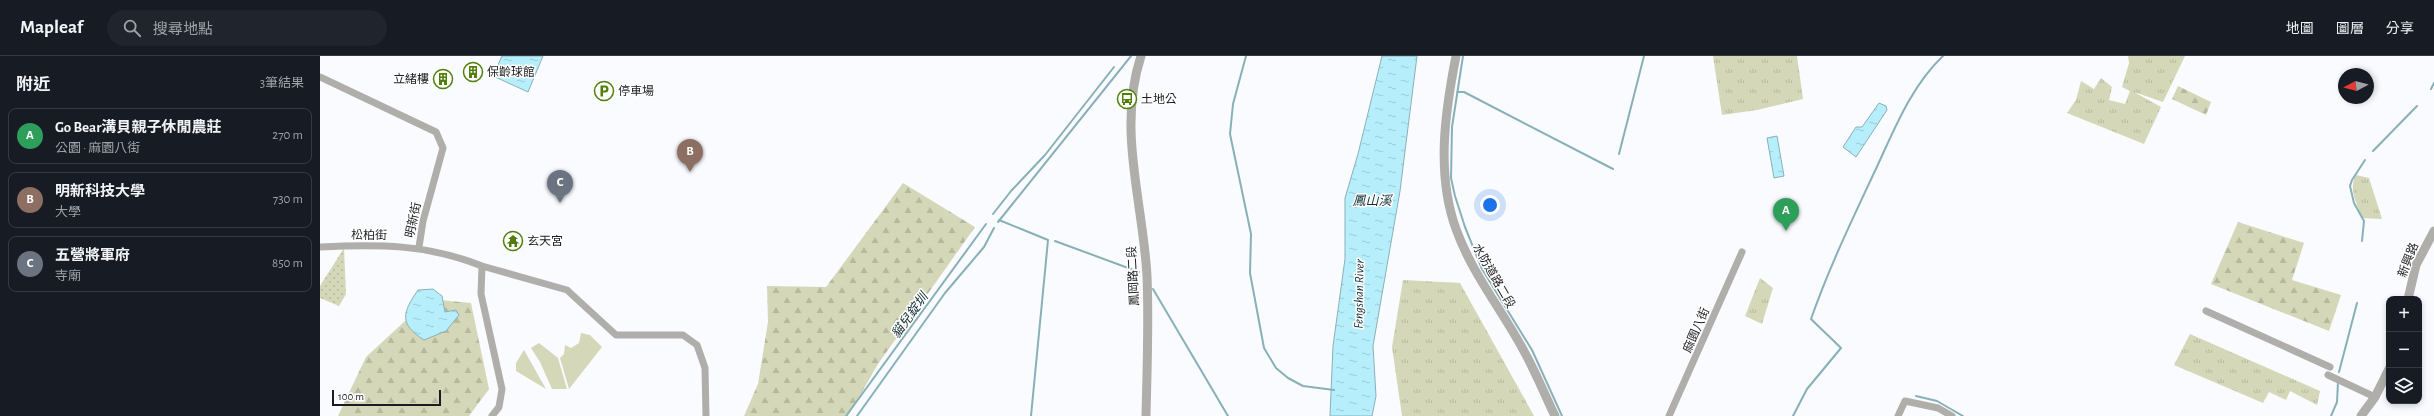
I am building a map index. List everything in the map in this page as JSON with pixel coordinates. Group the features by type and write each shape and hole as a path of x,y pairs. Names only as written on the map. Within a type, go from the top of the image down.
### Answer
{"street":[{"name":"鳳岡路二段","path":"1141,56 1134,82 1130,135 1133,174 1147,277 1146,416"},
{"name":"水防道路二段","path":"1456,56 1449,91 1443,150 1447,193 1455,228 1470,263 1526,353 1555,416"},
{"name":"明新街","path":"320,77 436,132 441,140 443,148 422,221 419,247 447,253 482,266 567,290 616,335 683,335 697,345 705,368 706,416"},
{"name":"新興路","path":"2409,296 2416,265 2434,231"},
{"name":"松柏街","path":"320,246 419,247"},
{"name":"麻園八街","path":"1669,416 1742,252"},
{"path":"482,266 481,294 502,389 499,407 492,416"},
{"path":"2206,312 2329,371 2375,397"},
{"path":"2361,416 2375,397 2386,375"},
{"path":"1898,416 1905,401 1938,408 1952,416"}],"green space":[{"path":"1713,56 1797,56 1803,99 1757,110 1722,115"},
{"path":"2128,56 2185,56 2163,102 2134,92 2161,107 2144,144 2067,113 2076,100 2081,81 2094,89 2101,78 2112,87 2109,100 2125,104 2130,91 2122,87 2129,63"},
{"path":"2178,86 2211,102 2206,115 2172,99"},
{"path":"2356,175 2369,178 2382,219 2362,218 2353,191"},
{"path":"903,183 975,227 878,364 848,416 744,416 758,384 768,322 767,286 826,287"},
{"path":"2238,222 2304,243 2292,280 2341,295 2329,331 2211,284"},
{"path":"344,248 346,294 339,306 320,298 320,286"},
{"path":"1760,278 1773,288 1762,324 1745,316"},
{"path":"1403,280 1460,283 1534,416 1402,416 1392,347"},
{"path":"429,299 471,303 489,389 469,416 338,416 366,357"},
{"path":"581,333 590,335 602,347 569,389 560,358 564,354 565,345 571,348 579,343"},
{"path":"2190,334 2320,391 2317,405 2290,391 2286,400 2269,392 2263,403 2174,365"},
{"path":"539,343 558,358 567,389 552,389 540,362 531,348"},
{"path":"524,350 546,389 516,371 516,363"}],"water":[{"path":"502,56 543,56 528,92 493,76"},
{"name":"鳳山溪","path":"1382,56 1417,56 1400,191 1373,346 1376,396 1372,416 1330,416 1333,346 1345,259 1345,198 1358,154"},
{"path":"1879,103 1886,106 1887,110 1856,157 1843,147 1856,127 1862,127"},
{"path":"1777,136 1784,176 1774,178 1767,138"},
{"path":"433,289 442,296 445,312 456,310 459,315 446,331 424,340 410,329 407,323 406,312 418,290"}],"waterway":[{"path":"998,222 1131,56"},
{"path":"1246,56 1233,104 1230,134 1251,234 1250,273 1264,348 1276,368 1288,378 1303,386 1334,390"},
{"path":"1463,56 1452,127 1451,178 1455,196 1465,227 1482,269 1532,350 1562,416"},
{"path":"1619,154 1644,56"},
{"path":"1793,416 1807,389 1841,348 1811,319 1833,263 1903,111 1931,68 1943,56"},
{"name":"貓兒錠圳","path":"993,214 1011,191 1045,155 1114,67"},
{"path":"2431,89 2434,83"},
{"path":"1457,92 1464,92 1613,169"},
{"path":"2373,151 2417,106"},
{"path":"2362,241 2364,221 2354,203 2350,186 2352,180 2365,160"},
{"path":"999,220 1048,240 1031,416"},
{"name":"貓兒錠圳","path":"846,416 986,224"},
{"path":"857,416 945,293 984,247 994,228"},
{"path":"1055,241 1139,272"},
{"path":"1153,289 1228,416"},
{"path":"2339,372 2357,303"},
{"path":"2331,416 2337,402 2338,382"},
{"path":"1916,396 1937,401 1963,416"}],"place":[{"name":"保齡球館","path":"473,72"},
{"name":"立緒樓","path":"443,79"},
{"name":"停車場","path":"604,91"},
{"name":"土地公","path":"1127,99"},
{"name":"明新科技大學","path":"690,172"},
{"name":"五營將軍府","path":"560,203"},
{"name":"Go Bear溝貝親子休閒農莊","path":"1786,231"},
{"name":"玄天宮","path":"513,241"}],"water label":[{"name":"Fengshan River","path":"1358,294"}]}
